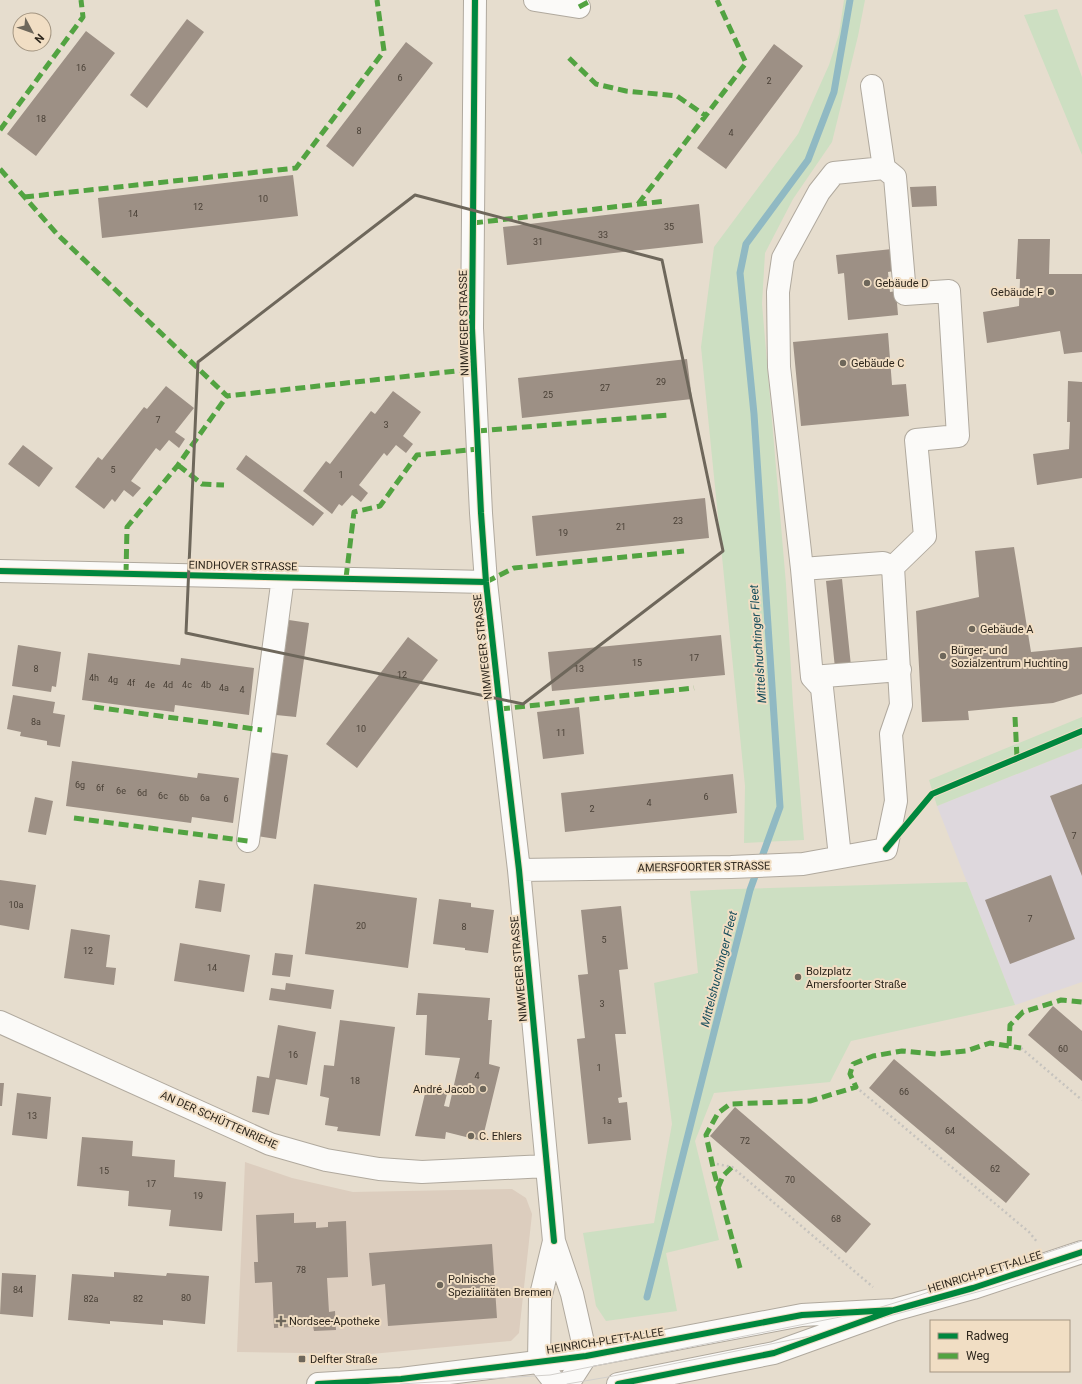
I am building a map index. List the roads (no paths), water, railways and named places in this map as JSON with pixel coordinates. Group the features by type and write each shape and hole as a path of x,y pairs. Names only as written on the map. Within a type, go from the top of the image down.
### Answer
{"street":[{"name":"NIMWEGER STRASSE","path":"475,0 472,328 486,582 519,870 554,1241 572,1294 586,1356"},
{"path":"535,0 579,7"},
{"path":"812,677 900,670 894,567 925,536 916,440 958,436 949,291 905,294 895,177 884,168 872,86"},
{"path":"840,856 822,688 812,677 802,569 778,367 778,292 783,258 819,192 834,173 884,168"},
{"path":"802,569 883,563 894,567"},
{"name":"EINDHOVER STRASSE","path":"0,571 486,582"},
{"path":"248,840 283,577"},
{"name":"AMERSFOORTER STRASSE","path":"519,870 731,867 803,864 840,856 886,849 896,801 891,734 901,705 900,670"},
{"name":"AN DER SCHÜTTENRIEHE","path":"0,1022 270,1144 326,1160 379,1169 422,1172 547,1166"},
{"name":"NIMWEGER STRASSE","path":"539,1362 540,1299 554,1241"},
{"name":"HEINRICH-PLETT-ALLEE","path":"618,1384 774,1353 894,1310 973,1288 1082,1252"},
{"name":"HEINRICH-PLETT-ALLEE","path":"318,1384 401,1379 586,1356 802,1315 894,1310"},
{"path":"568,1384 586,1356"},
{"path":"539,1362 556,1384"}],"waterway":[{"name":"Mittelshuchtinger Fleet","path":"647,1297 750,890 780,807 754,414 740,273 746,244 808,160 834,92 850,0"}],"tram line":[{"path":"400,1384 550,1375 865,1312 1082,1241"},
{"path":"567,1384 830,1332 992,1288 1082,1259"}],"place":[{"name":"Gebäude D","path":"867,283"},
{"name":"Gebäude F","path":"1051,292"},
{"name":"Gebäude C","path":"843,363"},
{"name":"Gebäude A","path":"972,629"},
{"name":"Bürger- und Sozialzentrum Huchting","path":"943,656"},
{"name":"Bolzplatz Amersfoorter Straße","path":"798,977"},
{"name":"André Jacob","path":"483,1089"},
{"name":"C. Ehlers","path":"471,1136"},
{"name":"Polnische Spezialitäten Bremen","path":"440,1285"},
{"name":"Nordsee-Apotheke","path":"281,1321"},
{"name":"Delfter Straße","path":"302,1359"}]}
